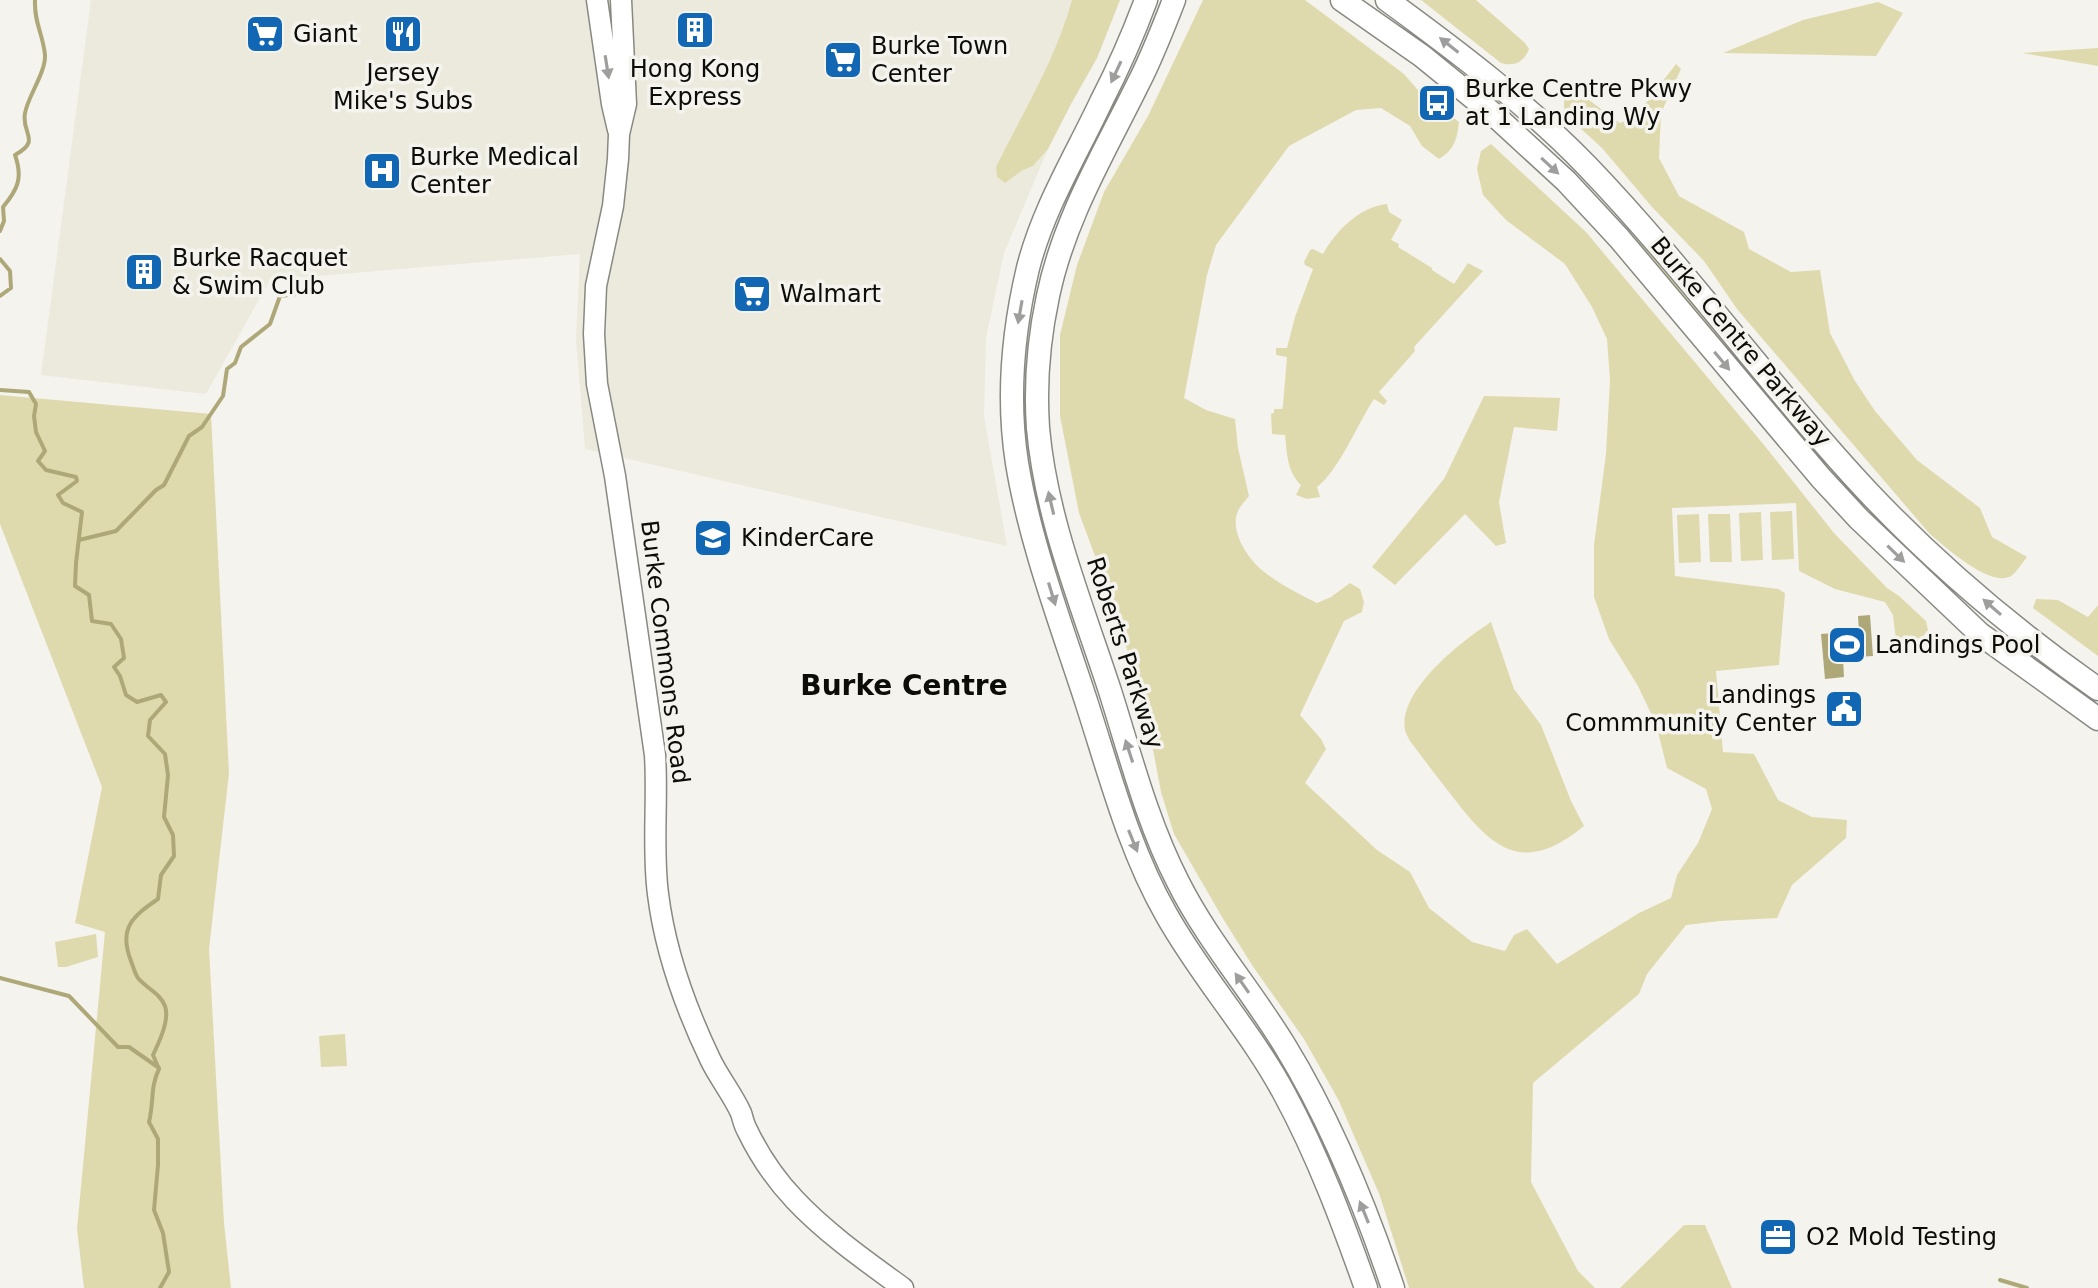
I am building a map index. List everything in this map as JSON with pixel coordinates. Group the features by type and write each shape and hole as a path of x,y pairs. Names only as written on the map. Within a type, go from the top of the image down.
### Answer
{"main road":[{"path":"1144,0 1132,37 1057,189 1029,268 1014,353 1013,420 1021,483 1058,613 1144,869 1165,912 1191,954 1285,1094 1311,1147 1366,1288"},
{"name":"Roberts Parkway","path":"1174,0 1140,81 1086,184 1062,245 1048,294 1038,373 1038,426 1045,476 1054,515 1141,789 1176,880 1201,924 1283,1042 1308,1084 1367,1219 1389,1287"},
{"name":"Burke Centre Parkway","path":"1342,0 1422,56 1492,113 1566,181 1619,238 1859,519 1980,634 2098,719"},
{"name":"Burke Centre Parkway","path":"1387,0 1508,93 1584,163 1627,209 1811,428 1902,526 2000,614 2098,689"},
{"path":"1492,113 1508,93"}],"street":[{"name":"Burke Commons Road","path":"597,0 619,134"},
{"name":"Burke Commons Road","path":"621,0 626,104 619,134 613,206 596,286 594,334 597,384 611,451 655,755 655,854 658,892 668,944 681,987 710,1059 741,1113 746,1129 775,1175 795,1200 828,1230 903,1288"}],"shaded area":[{"path":"91,0 1120,0 1097,58 1048,149 1004,253 986,338 984,416 1007,546 585,449 576,340 580,254 270,280 206,394 41,375"},
{"path":"1072,0 1120,0 1097,58 1048,149 1033,166 1005,183 997,177 996,167 1048,64"},
{"path":"1203,0 1305,0 1404,74 1423,96 1459,122 1454,144 1439,159 1422,146 1410,126 1381,108 1356,110 1289,146 1216,245 1207,275 1184,398 1206,410 1235,419 1249,496 1238,511 1236,527 1246,552 1257,566 1317,603 1350,583 1360,589 1364,602 1362,612 1344,621 1300,715 1326,749 1305,783 1377,850 1410,872 1429,908 1472,942 1505,951 1514,935 1527,929 1557,964 1639,913 1671,898 1677,875 1698,843 1712,809 1706,789 1667,768 1656,724 1638,686 1609,639 1594,597 1594,545 1606,454 1610,380 1607,339 1592,307 1565,264 1506,220 1483,195 1477,169 1481,151 1491,144 1586,232 1834,533 1887,588 1926,621 1928,630 1907,657 1897,648 1893,615 1885,602 1835,589 1799,571 1796,503 1672,508 1675,576 1778,589 1785,593 1779,665 1716,671 1723,752 1754,754 1778,800 1812,817 1847,820 1846,838 1792,885 1777,918 1686,925 1647,974 1639,994 1533,1083 1531,1182 1578,1271 1595,1288 1409,1288 1380,1196 1339,1101 1304,1039 1252,965 1174,834 1161,792 1143,697 1079,513 1060,416 1060,335 1077,265 1104,192 1148,116"},
{"path":"1421,0 1476,0 1529,49 1515,64 1501,63"},
{"path":"1878,2 1903,13 1876,56 1723,53 1803,20"},
{"path":"2098,48 2098,66 2022,53"},
{"path":"1676,64 1681,69 1661,113 1659,158 1679,196 1744,232 1749,249 1791,272 1820,270 1830,333 1855,381 1875,411 1917,460 1980,508 1992,537 2027,557 2011,576 2002,578 1980,571 1929,533 1737,309 1704,261 1652,207 1602,148 1567,116 1564,97 1571,93 1585,97 1620,123 1635,117"},
{"path":"1387,204 1389,212 1402,220 1391,240 1399,244 1398,247 1454,284 1468,263 1483,271 1414,347 1415,351 1379,392 1387,401 1384,405 1374,399 1340,459 1317,487 1320,497 1307,499 1296,495 1301,485 1290,468 1285,435 1272,434 1271,414 1274,409 1282,409 1283,405 1287,357 1276,355 1276,348 1287,348 1313,269 1304,262 1310,250 1323,254 1349,222 1367,210"},
{"path":"1632,236 1646,245 1844,482 1821,463"},
{"path":"0,395 211,414 229,773 209,949 224,1223 231,1288 84,1288 77,1229 105,932 75,923 102,787 0,524"},
{"path":"1484,396 1560,398 1557,431 1514,427 1499,502 1506,543 1496,546 1465,514 1395,585 1372,567 1444,479"},
{"path":"1792,511 1794,559 1772,560 1770,512"},
{"path":"1761,512 1763,560 1741,561 1739,513"},
{"path":"1699,514 1701,562 1679,563 1677,515"},
{"path":"1708,514 1730,514 1732,562 1710,562"},
{"path":"2036,599 2058,600 2088,617 2098,605 2098,656 2033,608"},
{"name":"Landings Pool","path":"1870,615 1873,656 1843,658 1844,677 1825,679 1821,634 1859,631 1858,616"},
{"path":"1491,622 1514,689 1541,725 1584,826 1545,849 1513,851 1485,833 1438,778 1405,730 1405,715 1421,683 1449,654"},
{"path":"96,934 98,957 58,967 55,942"},
{"path":"345,1034 347,1066 321,1067 319,1036"},
{"path":"1684,1225 1705,1225 1732,1288 1620,1288"}],"waterway":[{"path":"0,231 4,221 3,207 18,183 15,155 29,141 25,113 45,62 35,0"},
{"path":"0,259 10,271 11,288 0,296"},
{"path":"79,540 116,531 164,485 189,436 202,427 223,396 227,369 235,363 241,347 270,324 280,296 297,294 305,283"},
{"path":"0,390 29,392 36,404 36,432 45,451 38,461 46,470 76,477 77,481 58,495 63,503 82,512 75,586 89,595 92,621 111,624 121,639 124,658 114,667 126,695 137,702 161,695 166,702 150,720 148,736 165,754 168,775 164,817 173,835 174,856 161,875 158,899 135,917 126,940 137,976 160,998 166,1012 163,1031 153,1055 159,1069 154,1082 149,1122 158,1139 154,1210 163,1233 169,1272 160,1288"},
{"path":"0,978 69,996 118,1047 129,1047 159,1068"},
{"path":"2000,1280 2027,1288"}],"place":[{"name":"Hong Kong Express","path":"695,30"},
{"name":"Giant","path":"265,34"},
{"name":"Jersey Mike's Subs","path":"403,34"},
{"name":"Burke Town Center","path":"843,60"},
{"name":"Burke Centre Pkwy at 1 Landing Wy","path":"1437,103"},
{"name":"Burke Medical Center","path":"382,171"},
{"name":"Burke Racquet & Swim Club","path":"144,272"},
{"name":"Walmart","path":"752,294"},
{"name":"KinderCare","path":"713,538"},
{"name":"Landings Pool","path":"1847,645"},
{"name":"Landings Commmunity Center","path":"1844,709"},
{"name":"O2 Mold Testing","path":"1778,1237"}],"district":[{"name":"Burke Centre","path":"904,685"}]}
